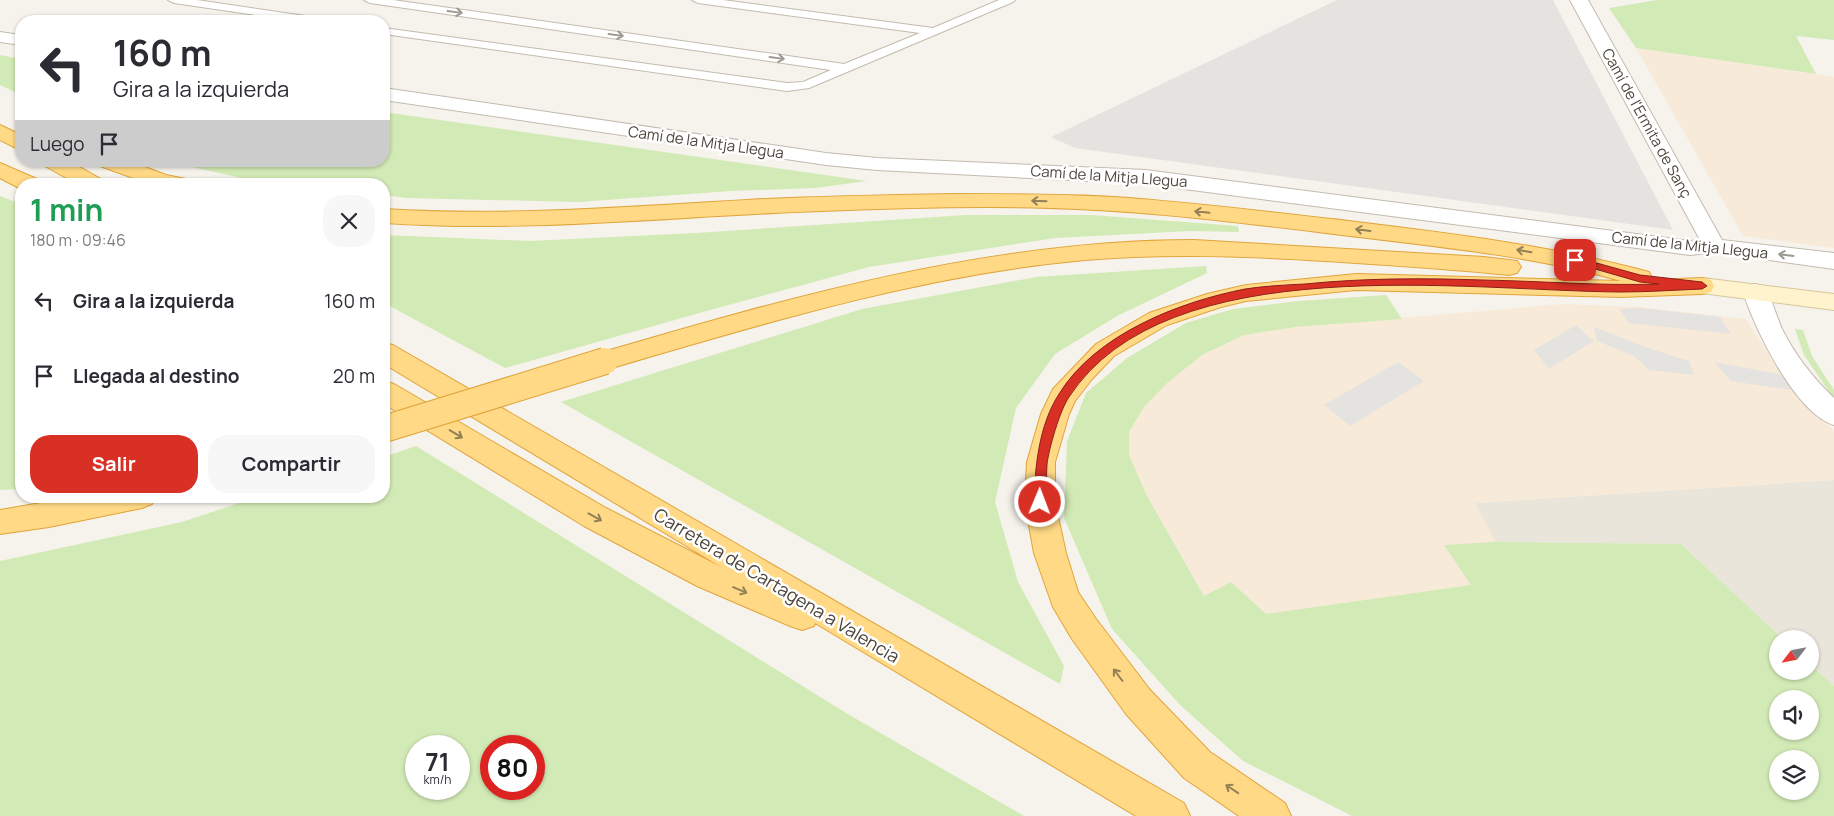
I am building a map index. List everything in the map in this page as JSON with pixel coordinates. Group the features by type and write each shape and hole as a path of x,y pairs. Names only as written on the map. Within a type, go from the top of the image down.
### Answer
{"highway":[{"path":"0,116 15,121"},
{"path":"0,131 15,140"},
{"path":"63,167 83,178"},
{"path":"124,167 155,178"},
{"path":"0,170 16,178"},
{"path":"390,216 523,221 819,204 1038,201 1164,208 1522,250 1575,260 1640,278"},
{"path":"390,427 605,361 796,306 886,284 997,264 1095,252 1211,247 1444,261 1640,278 1702,286"},
{"path":"1272,816 1197,765 1138,702 1084,630 1064,597 1050,553 1040,502 1041,462 1055,414 1064,396 1083,372 1105,350 1158,320 1246,292 1356,282 1621,289 1702,286"},
{"name":"Carretera de Cartagena a Valencia","path":"390,356 900,658 1171,816"},
{"path":"390,395 595,517 708,576 900,658"},
{"path":"0,522 49,516 109,503"}],"main road":[{"path":"1702,286 1834,302"}],"street":[{"name":"Camí de l'Ermita de Sanç","path":"1579,0 1714,246"},
{"path":"0,37 15,39"},
{"name":"Camí de la Mitja Llegua","path":"390,95 826,159 877,164 1146,177 1690,248 1714,246 1834,261"},
{"path":"1755,292 1762,315 1788,364 1819,401 1834,415"}],"lane":[{"path":"174,0 278,15"},
{"path":"370,0 846,68"},
{"path":"698,0 935,31"},
{"path":"390,32 787,87 805,85 1009,0"}],"shaded area":[{"path":"1337,0 1553,0 1673,230 1075,148 1051,137"},
{"path":"1636,48 1834,77 1834,248 1743,236"},
{"path":"1563,304 1639,307 1746,319 1772,359 1801,396 1834,431 1834,480 1475,503 1496,542 1444,545 1471,585 1266,614 1231,582 1205,597 1147,496 1129,455 1129,432 1144,407 1166,384 1202,355 1244,335 1295,327"},
{"path":"1641,308 1720,317 1731,334 1629,323 1619,309"},
{"path":"1576,325 1594,341 1549,369 1534,350"},
{"path":"1594,327 1642,346 1689,361 1694,375 1649,370 1634,356 1597,341"},
{"path":"1398,362 1424,381 1350,426 1324,405"},
{"path":"1714,362 1779,374 1797,391 1731,381"},
{"path":"1834,480 1834,686 1819,672 1819,630 1773,630 1681,544 1496,542 1769,783 1769,800 1819,800 1834,816 1441,816 1266,614 1452,588 1474,503"}],"green space":[{"path":"1657,0 1834,0 1834,40 1796,36 1816,74 1636,48 1609,8"},
{"path":"0,55 15,58 15,92 0,85"},
{"path":"390,113 867,181 815,188 731,191 578,202 406,198 390,196 390,178 242,178 192,167 390,167"},
{"path":"0,196 15,202 15,489 0,490"},
{"path":"966,215 1091,215 1238,226 1239,232 1190,231 1055,238 869,267 505,368 390,306 390,235 530,241 696,233"},
{"path":"1206,266 1207,273 1117,316 1055,354 1016,408 995,502 1018,582 1064,666 1060,684 561,402 862,309 1036,277"},
{"path":"1386,295 1402,319 1295,327 1244,335 1202,355 1166,384 1144,407 1129,432 1129,455 1147,496 1204,596 1231,582 1266,614 1471,585 1444,545 1496,542 1681,544 1773,630 1769,630 1769,680 1819,680 1819,672 1834,686 1834,816 1352,816 1243,761 1181,706 1112,629 1064,518 1067,441 1086,393 1127,358 1186,323 1233,309 1299,301"},
{"path":"1795,329 1803,330 1812,356 1834,390 1834,399 1804,355"},
{"path":"416,446 846,713 1024,816 0,816 0,561 182,522 239,503 390,503 390,455"}],"route":[{"path":"1040,502 1041,462 1055,414 1064,396 1083,372 1105,350 1133,333 1158,320 1216,300 1246,292 1356,282 1481,283 1621,289 1702,286 1640,278 1575,260"}]}
